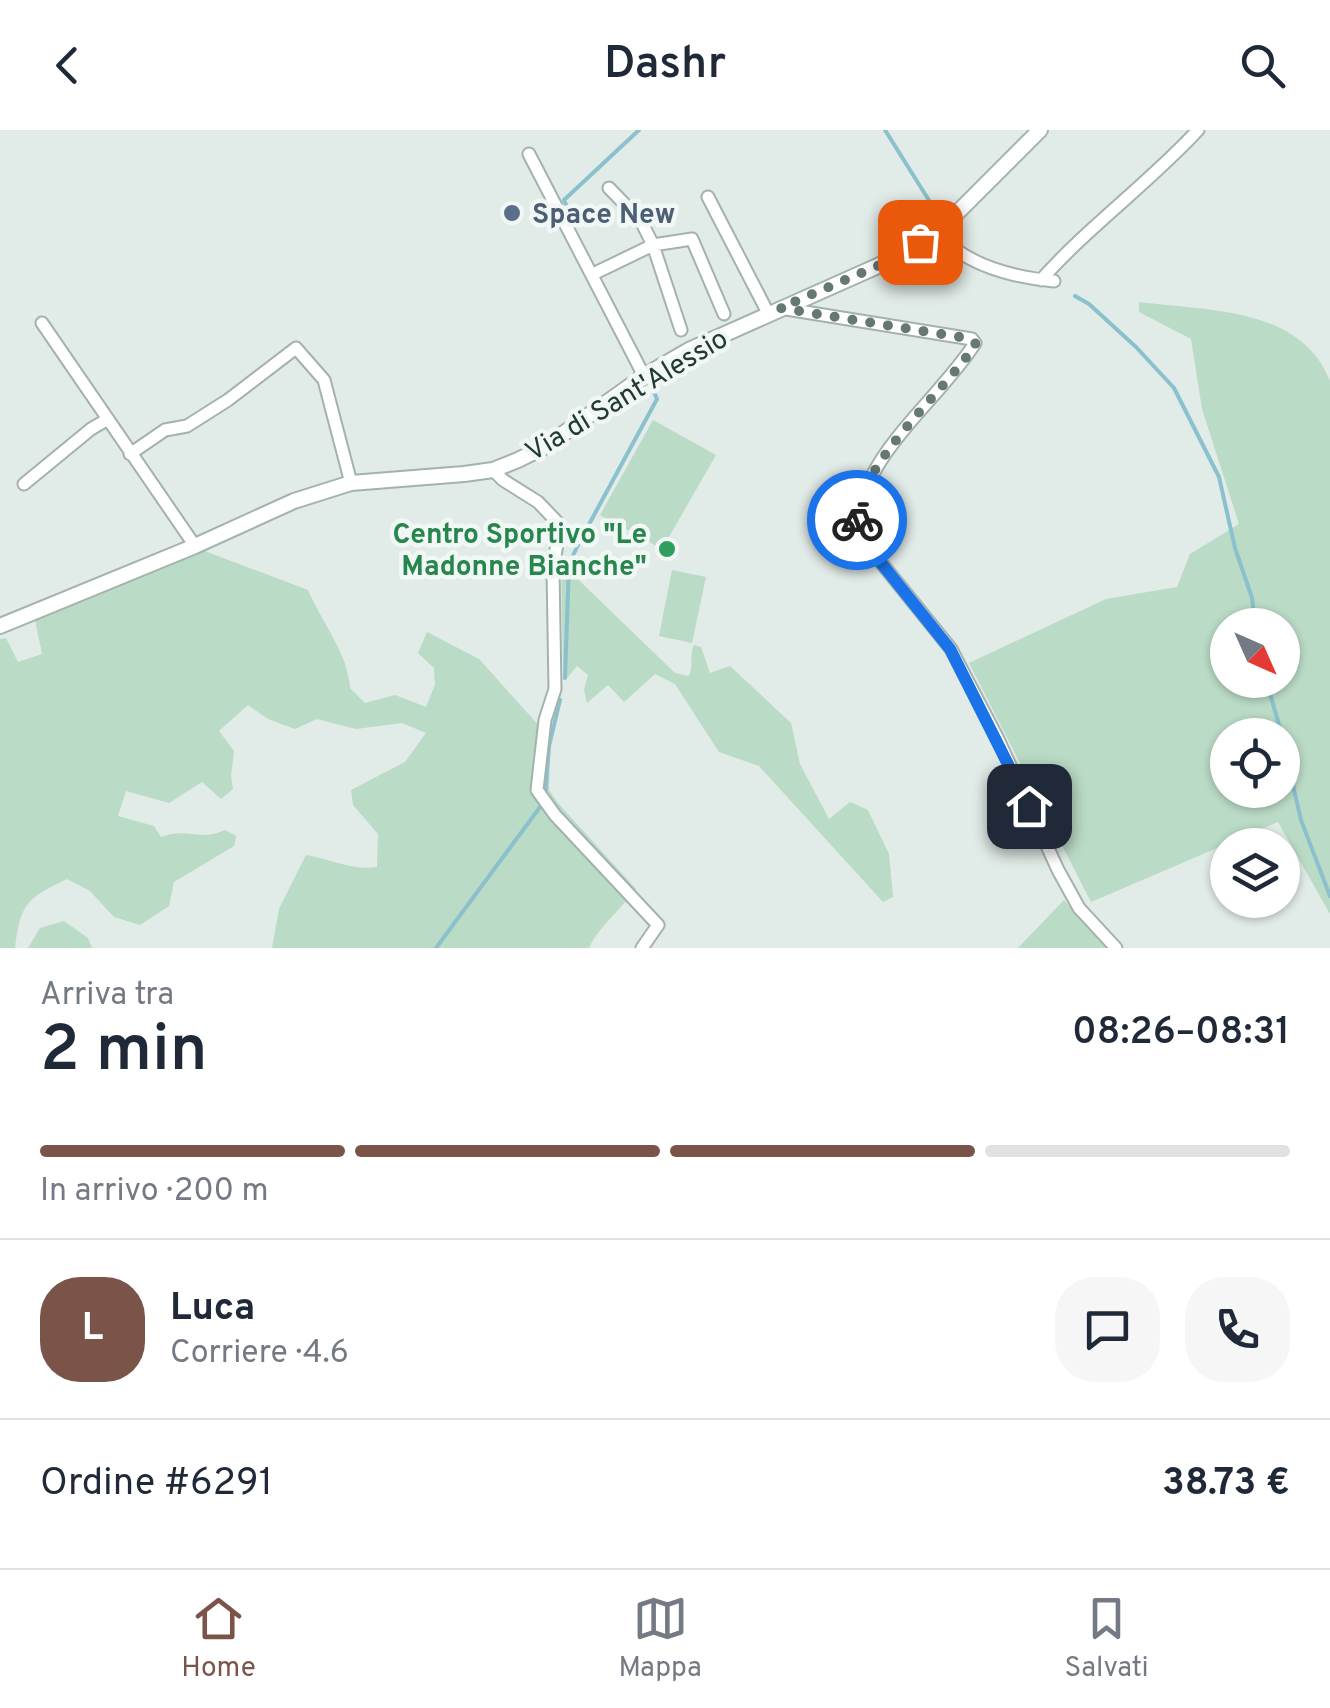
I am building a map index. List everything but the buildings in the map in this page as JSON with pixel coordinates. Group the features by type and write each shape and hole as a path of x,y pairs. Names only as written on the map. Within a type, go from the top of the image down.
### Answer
{"street":[{"name":"Via di Sant'Alessio","path":"0,626 294,501 351,483 493,470 546,446 644,376 774,311 880,265 936,232 1040,130"},
{"path":"936,232 967,258 1003,272 1047,280 1060,258 1164,166 1198,130"},
{"path":"528,154 644,376"},
{"path":"609,188 641,222 653,245 681,330"},
{"path":"708,197 774,311 966,338 976,344 887,452 856,514 858,534 950,649 998,739 1058,870 1080,908 1116,948"},
{"path":"593,274 653,245 692,239 724,314"},
{"path":"42,323 195,546"},
{"path":"130,454 165,430 187,426 228,400 296,348 324,380 351,483"},
{"path":"24,484 108,419"},
{"path":"493,470 538,502 560,525 553,568 556,689 546,720 538,790 555,815 658,925 642,948"}],"green space":[{"path":"1139,302 1221,311 1274,325 1297,338 1316,356 1330,381 1330,914 1300,861 1300,828 1281,828 1278,822 1264,828 1210,828 1210,851 1091,902 969,663 1106,599 1177,587 1190,554 1239,524 1202,409 1191,339 1139,312"},
{"path":"653,420 716,455 662,549 600,515"},
{"path":"202,550 308,590 340,650 350,688 365,703 395,695 426,707 435,685 434,668 418,653 427,632 479,659 550,738 549,790 636,889 589,948 272,948 279,909 306,855 351,866 377,867 378,834 353,805 351,790 405,762 426,733 402,723 356,729 317,719 295,729 268,719 248,705 219,731 234,751 233,789 221,799 202,782 169,803 126,791 118,816 154,826 161,837 178,833 207,835 225,830 236,836 234,846 174,882 169,906 140,925 114,917 90,891 67,879 28,904 15,948 0,948 0,639 6,638 18,662 42,654 34,615 167,567"},
{"path":"561,563 675,673 689,676 694,645 701,647 710,673 730,666 791,723 800,764 829,819 850,802 868,810 889,854 893,897 883,902 759,766 719,752 675,684 655,674 624,702 608,685 587,703 584,690 588,675 577,666 567,678 563,664"},
{"path":"672,570 706,577 692,643 659,636"},
{"path":"1064,900 1108,948 1018,948"},
{"path":"64,921 88,938 92,948 28,948 40,928"}],"waterway":[{"path":"574,222 564,200 639,130"},
{"path":"885,130 940,218"},
{"path":"1075,296 1136,347 1174,388 1219,477 1253,608"},
{"path":"587,528 657,399 653,390"},
{"path":"565,678 569,564 578,545"},
{"path":"1271,698 1277,718"},
{"path":"545,797 549,746 560,700"},
{"path":"436,948 543,803"},
{"path":"1298,808 1330,896"}],"way so far":[{"path":"857,520 856,514 887,452 976,344 972,339 780,308 880,265 920,242"}],"place":[{"name":"Space New","path":"512,213"},
{"name":"Centro Sportivo \"Le Madonne Bianche\"","path":"667,549"}],"route":[{"path":"857,520 858,534 950,649 1029,806"}]}
